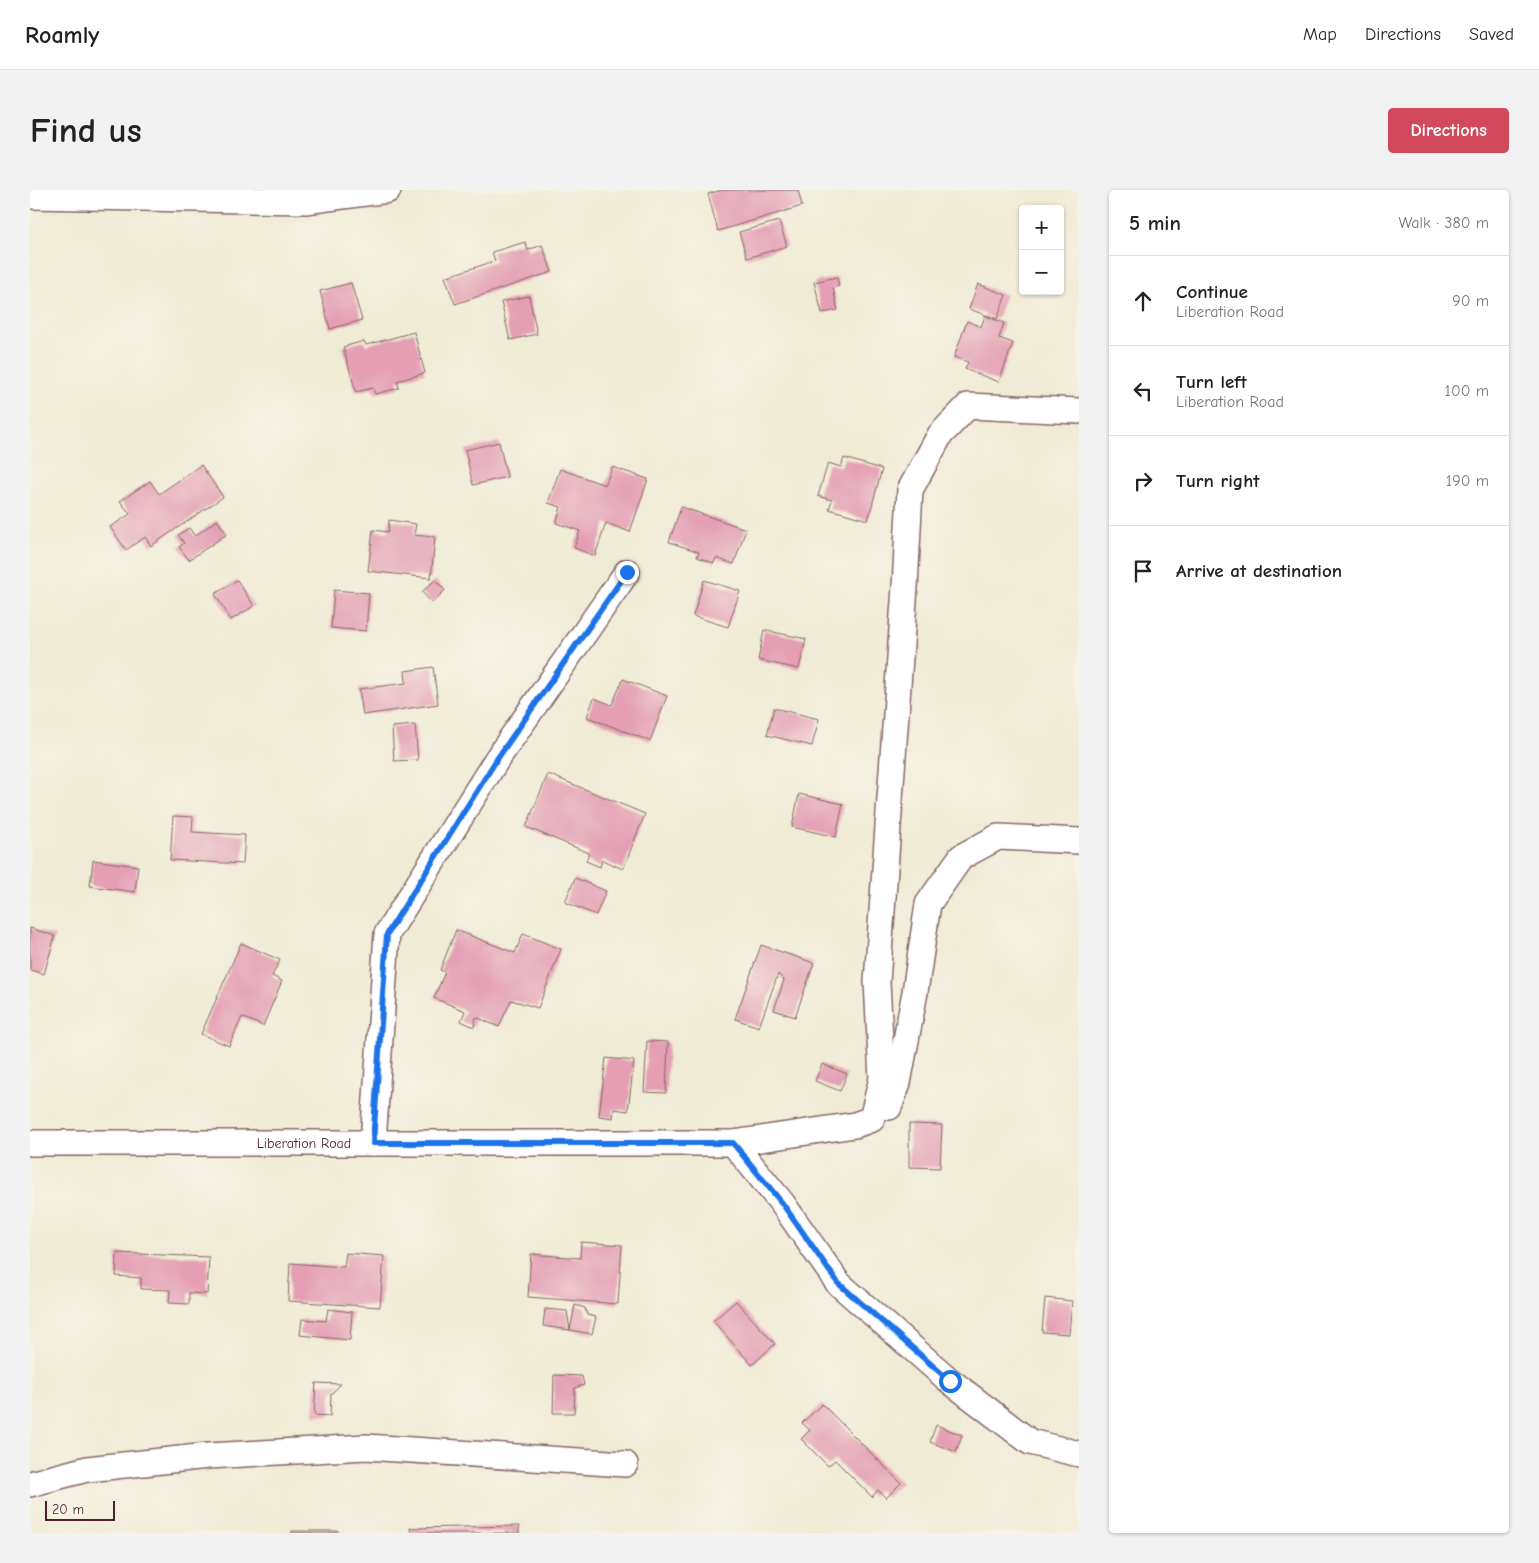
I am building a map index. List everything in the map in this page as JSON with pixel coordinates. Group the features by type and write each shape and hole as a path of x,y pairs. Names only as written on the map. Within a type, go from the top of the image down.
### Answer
{"street":[{"path":"30,196 305,201 388,190"},
{"path":"872,1119 882,1078 877,982 905,587 910,490 940,435 968,406 1079,412"},
{"path":"373,1143 387,934 497,759 627,572"},
{"path":"872,1119 889,1107 898,1083 915,992 928,904 961,858 998,837 1079,841"},
{"name":"Liberation Road","path":"30,1143 733,1143 855,1125 872,1119"},
{"path":"733,1143 782,1203 838,1283 950,1381 1030,1442 1079,1454"},
{"path":"30,1484 87,1469 208,1456 366,1447 625,1464"}],"building":[{"path":"722,190 798,190 802,206 718,231 708,194"},
{"path":"779,221 787,246 747,258 739,232"},
{"path":"525,242 528,250 542,245 552,272 455,304 445,277 495,261 492,252"},
{"path":"837,277 839,286 833,288 838,310 822,313 814,282"},
{"path":"351,283 362,320 330,329 320,291"},
{"path":"978,284 1006,295 997,319 969,309"},
{"path":"529,296 537,334 510,340 501,302"},
{"path":"985,316 1004,323 999,338 1013,343 999,382 965,369 968,362 954,357 967,321 981,327"},
{"path":"414,332 425,373 397,381 399,388 375,394 373,388 356,392 343,347 364,341 366,345"},
{"path":"499,442 507,477 473,485 465,450"},
{"path":"844,458 882,469 868,520 829,509 832,500 818,496 828,463 841,467"},
{"path":"201,465 223,497 151,546 145,537 126,550 110,527 130,514 120,501 150,481 159,494"},
{"path":"612,467 648,479 630,532 606,523 595,556 574,548 580,531 556,523 561,507 548,503 560,469 605,485"},
{"path":"681,507 746,529 734,564 716,558 714,563 697,557 699,552 669,542"},
{"path":"217,520 227,534 189,560 179,547 184,543 178,535 189,528 195,536"},
{"path":"389,520 416,524 414,535 435,537 431,578 368,571 373,530 388,532"},
{"path":"237,580 254,606 231,620 215,594"},
{"path":"435,580 445,590 432,603 422,592"},
{"path":"704,580 740,591 728,627 693,616"},
{"path":"334,590 369,593 366,631 331,628"},
{"path":"764,630 806,639 799,669 758,660"},
{"path":"433,667 438,704 363,715 359,689 406,683 405,671"},
{"path":"623,679 667,696 650,741 587,717 594,698 612,705"},
{"path":"774,708 819,719 812,746 767,735"},
{"path":"415,725 418,760 394,761 392,727"},
{"path":"548,774 645,814 623,869 602,860 600,867 586,861 589,853 526,827"},
{"path":"799,794 843,804 836,837 792,827"},
{"path":"173,816 193,817 192,832 245,835 243,864 170,860"},
{"path":"93,860 138,866 135,892 90,886"},
{"path":"575,878 606,891 596,915 565,902"},
{"path":"30,928 55,936 44,974 30,970"},
{"path":"456,930 515,953 523,934 561,949 538,1008 511,1000 499,1027 476,1017 474,1027 461,1021 465,1011 434,998 445,972 440,970"},
{"path":"241,943 280,960 272,976 282,981 263,1026 242,1017 229,1046 201,1034"},
{"path":"761,945 814,963 795,1017 774,1010 784,980 778,974 759,1027 735,1019"},
{"path":"647,1041 668,1042 666,1093 644,1092"},
{"path":"606,1058 634,1061 628,1111 614,1109 613,1118 599,1116"},
{"path":"822,1064 847,1074 840,1091 815,1081"},
{"path":"909,1124 942,1125 940,1168 909,1167"},
{"path":"581,1242 622,1245 618,1304 528,1297 531,1254 580,1258"},
{"path":"117,1253 209,1257 207,1294 189,1293 189,1304 169,1303 170,1290 141,1289 141,1278 116,1276"},
{"path":"346,1253 384,1256 380,1307 288,1301 290,1263 344,1267"},
{"path":"1045,1298 1072,1301 1069,1334 1042,1332"},
{"path":"736,1301 775,1344 752,1365 713,1321"},
{"path":"575,1305 585,1308 587,1315 596,1317 592,1334 570,1330"},
{"path":"328,1309 352,1312 350,1340 300,1335 302,1319 326,1321"},
{"path":"545,1309 567,1311 570,1330 543,1326"},
{"path":"554,1375 582,1376 584,1385 575,1388 574,1413 553,1413"},
{"path":"316,1383 341,1384 331,1394 330,1416 314,1415"},
{"path":"822,1404 901,1483 886,1498 878,1490 872,1497 835,1460 828,1466 801,1439 810,1430 802,1423"},
{"path":"936,1425 962,1435 956,1452 930,1442"},
{"path":"519,1526 519,1533 411,1533 410,1528"},
{"path":"292,1531 338,1531 338,1533 292,1533"}],"route":[{"path":"627,572 497,759 387,934 373,1143 733,1143 782,1203 838,1283 950,1381"}]}
